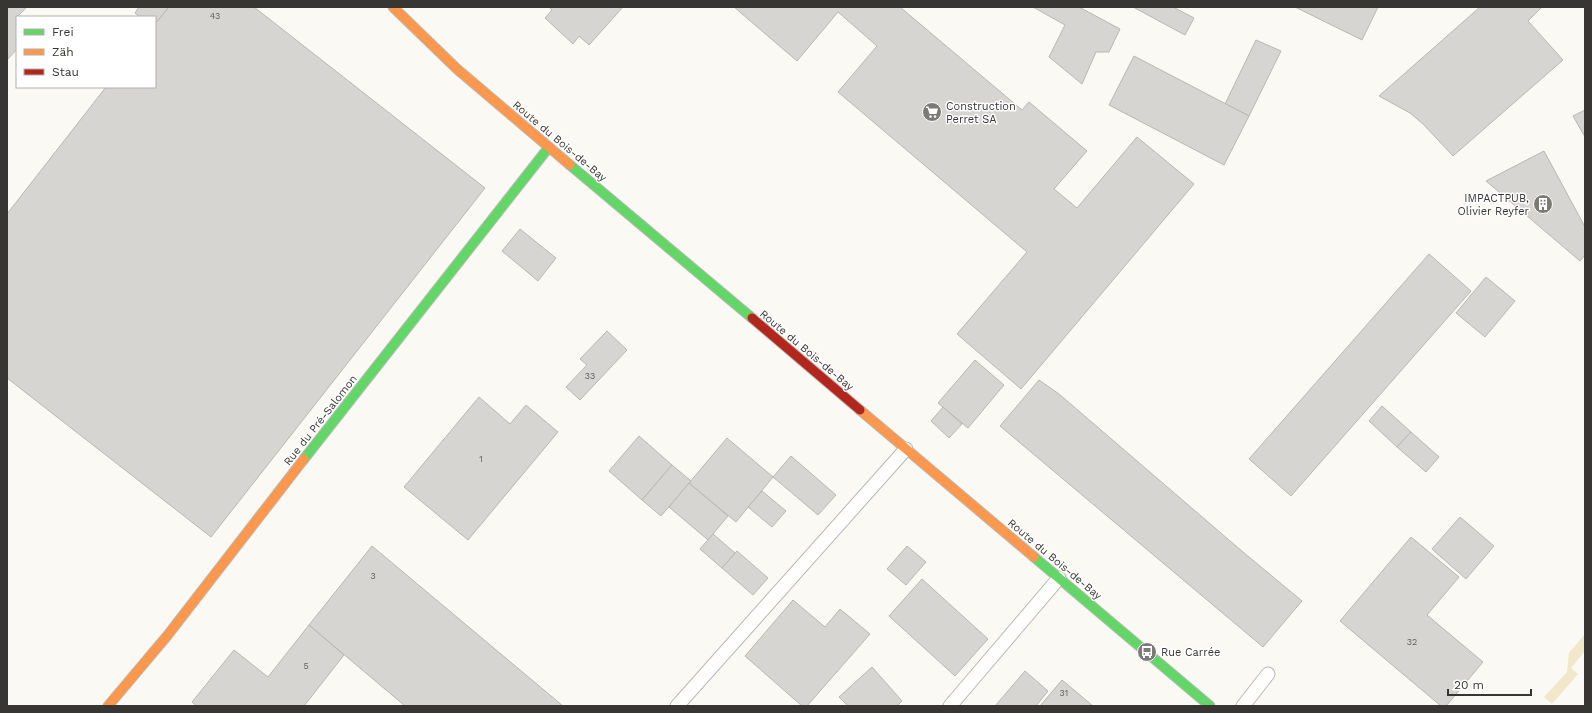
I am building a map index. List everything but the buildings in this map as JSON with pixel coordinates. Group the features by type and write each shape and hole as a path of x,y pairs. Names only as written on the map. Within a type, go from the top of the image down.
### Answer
{"main road":[{"name":"Route du Bois-de-Bay","path":"393,7 457,69 1210,706"},
{"name":"Rue du Pré-Salomon","path":"108,706 152,654 492,217 549,147"}],"lane":[{"path":"677,706 906,449"},
{"path":"950,706 1059,578"},
{"path":"1243,706 1268,674"}],"shaded area":[{"path":"1585,634 1585,651 1571,668 1578,674 1552,704 1544,697 1567,672 1569,653"}],"traffic: fast":[{"path":"304,459 549,147"},
{"path":"570,165 752,318"},
{"path":"1034,557 1210,706"}],"traffic: slow":[{"path":"393,7 457,69 570,165"},
{"path":"860,410 1034,557"},
{"path":"108,706 167,636 304,459"}],"traffic: jam":[{"path":"752,318 860,410"}],"place":[{"name":"Construction Perret SA","path":"932,112"},
{"name":"IMPACTPUB, Olivier Reyfer","path":"1543,204"},
{"name":"Rue Carrée","path":"1147,652"}]}
